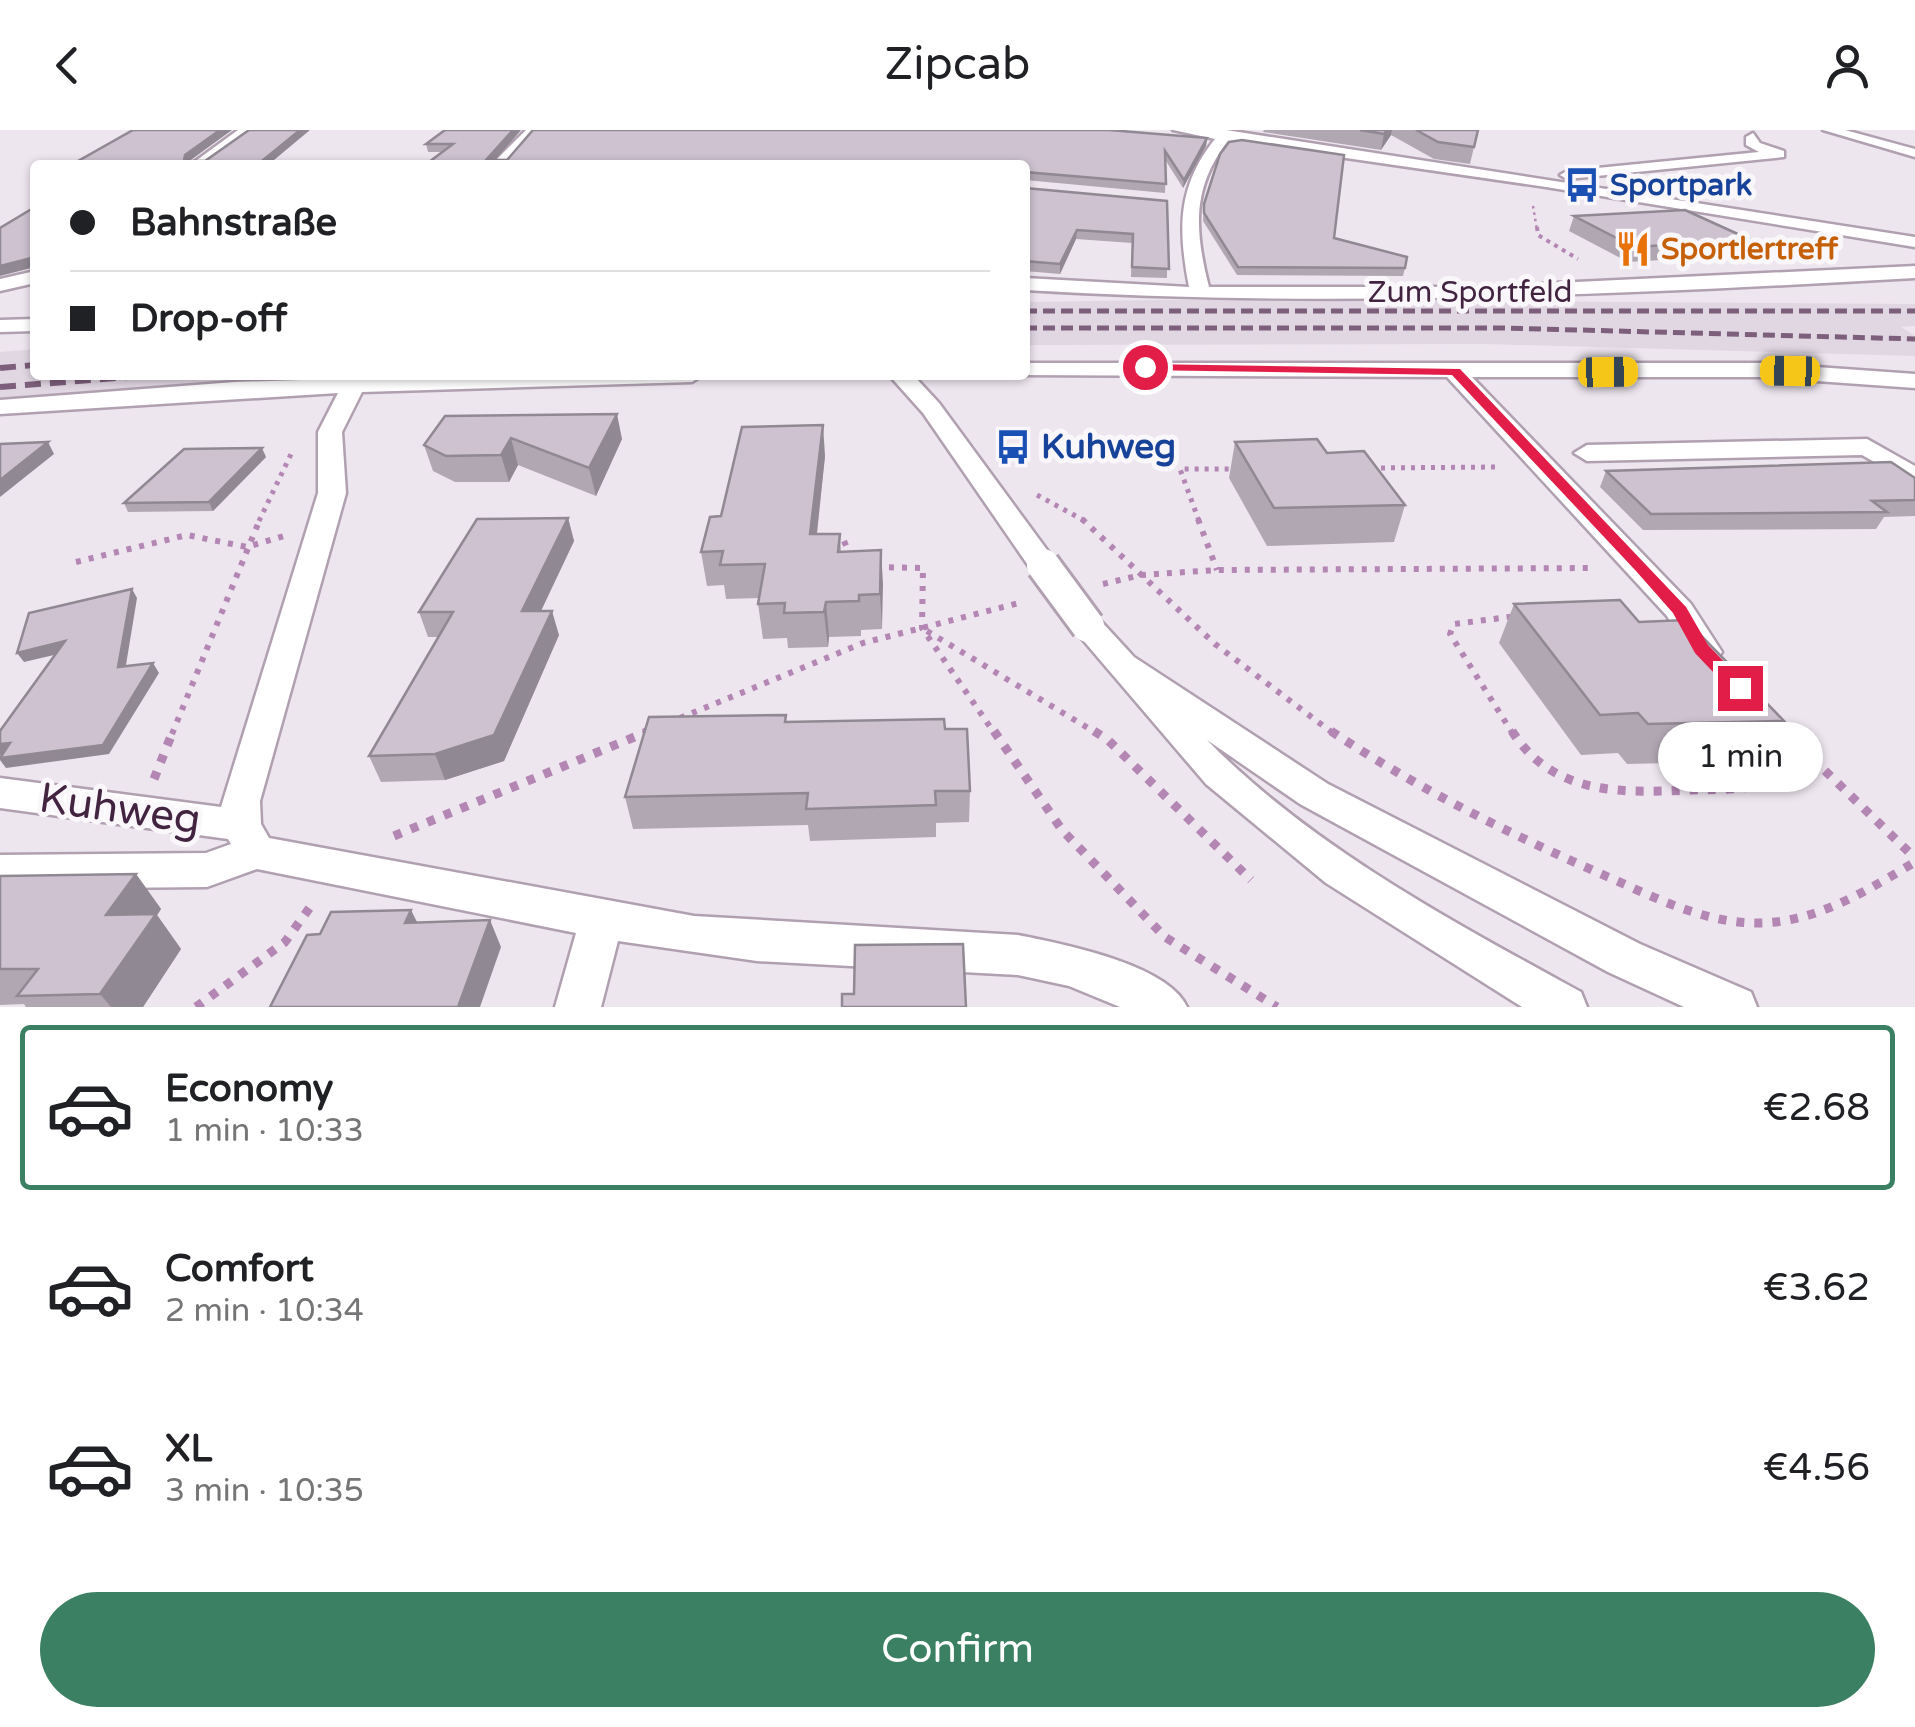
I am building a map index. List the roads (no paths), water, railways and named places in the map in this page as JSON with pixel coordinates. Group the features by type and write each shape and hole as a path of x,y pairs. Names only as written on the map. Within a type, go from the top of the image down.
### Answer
{"street":[{"path":"204,160 247,130"},
{"path":"503,160 533,130"},
{"path":"1180,130 1915,242"},
{"path":"1830,130 1915,153"},
{"path":"1200,292 1178,202 1226,134"},
{"path":"1514,178 1779,154 1752,146 1753,137"},
{"path":"1888,238 1915,253"},
{"name":"Zum Sportfeld","path":"1030,284 1200,292 1606,291 1915,272"},
{"path":"0,284 30,276"},
{"path":"0,326 30,325"},
{"path":"1030,370 1761,370 1915,381"},
{"path":"1456,372 1642,568 1680,611 1702,649 1740,688"},
{"path":"0,407 339,385 516,380"},
{"path":"905,380 924,400 1088,626 1218,772 1295,839 1430,930 1564,1007"},
{"path":"0,872 208,870 248,839 241,801 332,493 330,432 339,385"},
{"path":"1587,452 1867,447 1915,477"},
{"path":"1125,666 1314,794 1624,958 1734,1007"},
{"name":"Kuhweg","path":"0,793 140,812 341,864 602,917 756,942 1001,953 1098,974 1130,985 1164,1007"},
{"path":"578,1007 602,917"}],"railway":[{"path":"1030,311 1915,311"},
{"path":"1030,328 1504,328 1915,339"},
{"path":"0,368 30,365"},
{"path":"0,387 90,380"}],"place":[{"name":"Sportpark","path":"1582,185"},
{"name":"Sportlertreff","path":"1633,249"},
{"name":"Kuhweg","path":"1013,447"}]}
